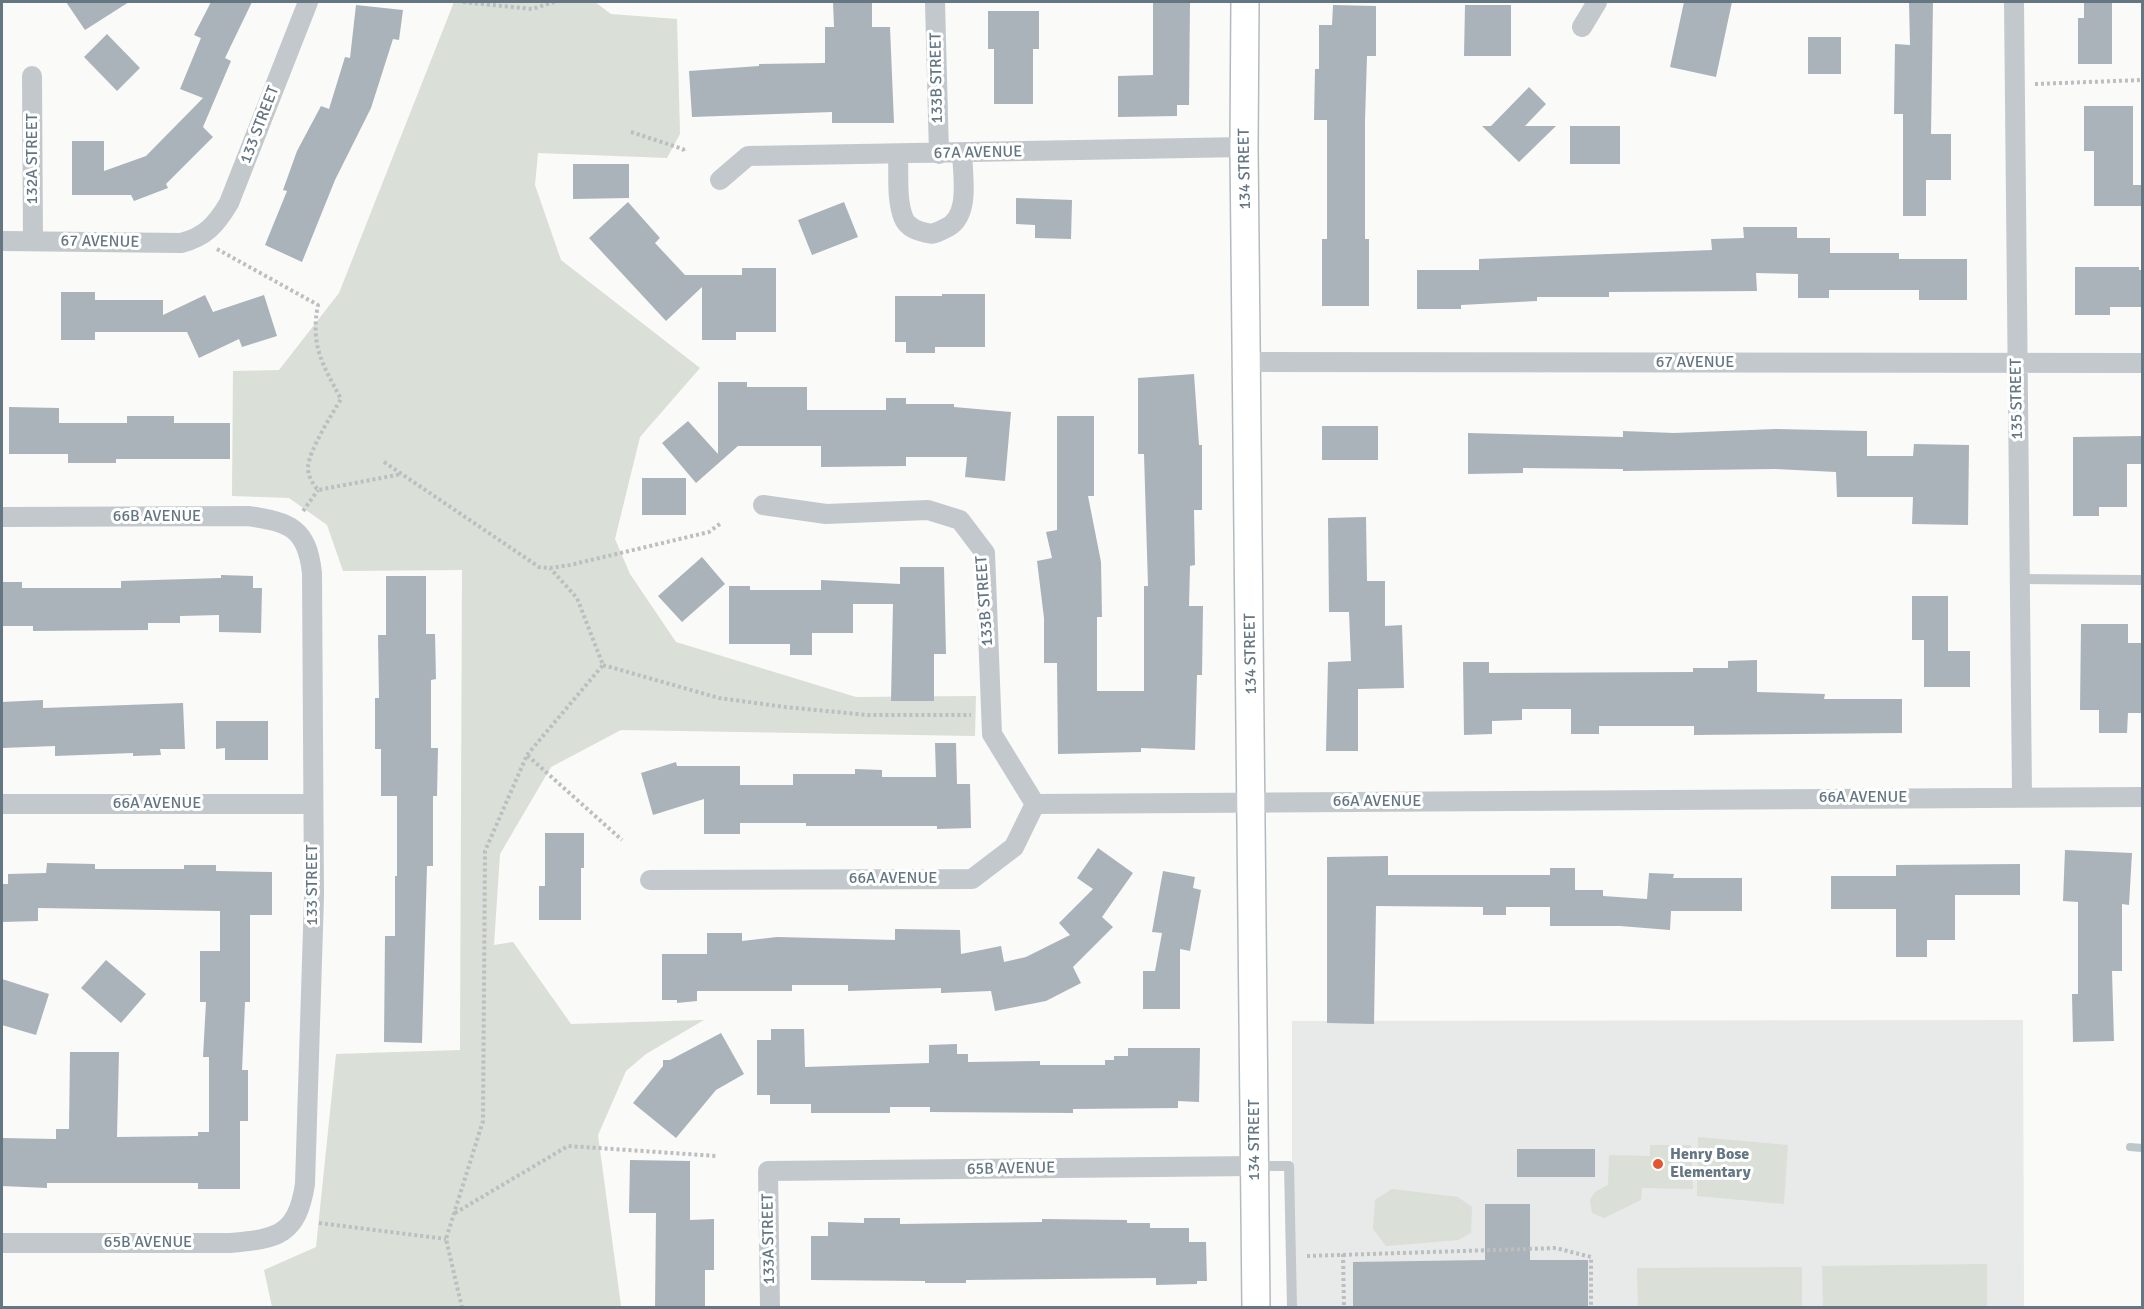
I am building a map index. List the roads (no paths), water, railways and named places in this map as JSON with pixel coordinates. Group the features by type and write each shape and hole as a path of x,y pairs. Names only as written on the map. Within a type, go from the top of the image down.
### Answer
{"street":[{"name":"133 STREET","path":"207,243 211,230 229,203 308,2"},
{"name":"133B STREET","path":"935,2 939,154"},
{"name":"134 STREET","path":"1245,2 1244,147 1253,803 1256,1308"},
{"path":"1581,27 1597,2"},
{"name":"135 STREET","path":"2014,2 2022,796"},
{"name":"132A STREET","path":"32,76 33,241"},
{"name":"67A AVENUE","path":"720,180 748,156 962,154 1244,147"},
{"path":"898,155 904,220 914,230 931,234 949,227 960,215 963,192 962,154"},
{"name":"67 AVENUE","path":"2,241 207,243"},
{"name":"67 AVENUE","path":"1248,362 2142,363"},
{"name":"133B STREET","path":"763,505 826,514 928,510 960,520 986,553 992,734 1035,804"},
{"name":"66B AVENUE","path":"2,517 248,516 279,521 293,528 305,540"},
{"name":"133 STREET","path":"291,1227 302,1201 309,1109 314,897 312,573 305,540"},
{"name":"66A AVENUE","path":"650,880 972,879 1014,847 1035,804 2142,797"},
{"name":"66A AVENUE","path":"2,804 313,804"},
{"name":"65B AVENUE","path":"768,1171 1255,1166"},
{"name":"133A STREET","path":"768,1171 770,1308"},
{"name":"65B AVENUE","path":"2,1243 230,1243 268,1239 291,1227"}],"lane":[{"path":"2020,579 2142,580"},
{"path":"1255,1166 1289,1166 1292,1308"}],"waterway":[{"path":"2130,1147 2142,1148"}],"place":[{"name":"Henry Bose Elementary","path":"1658,1164"}]}
